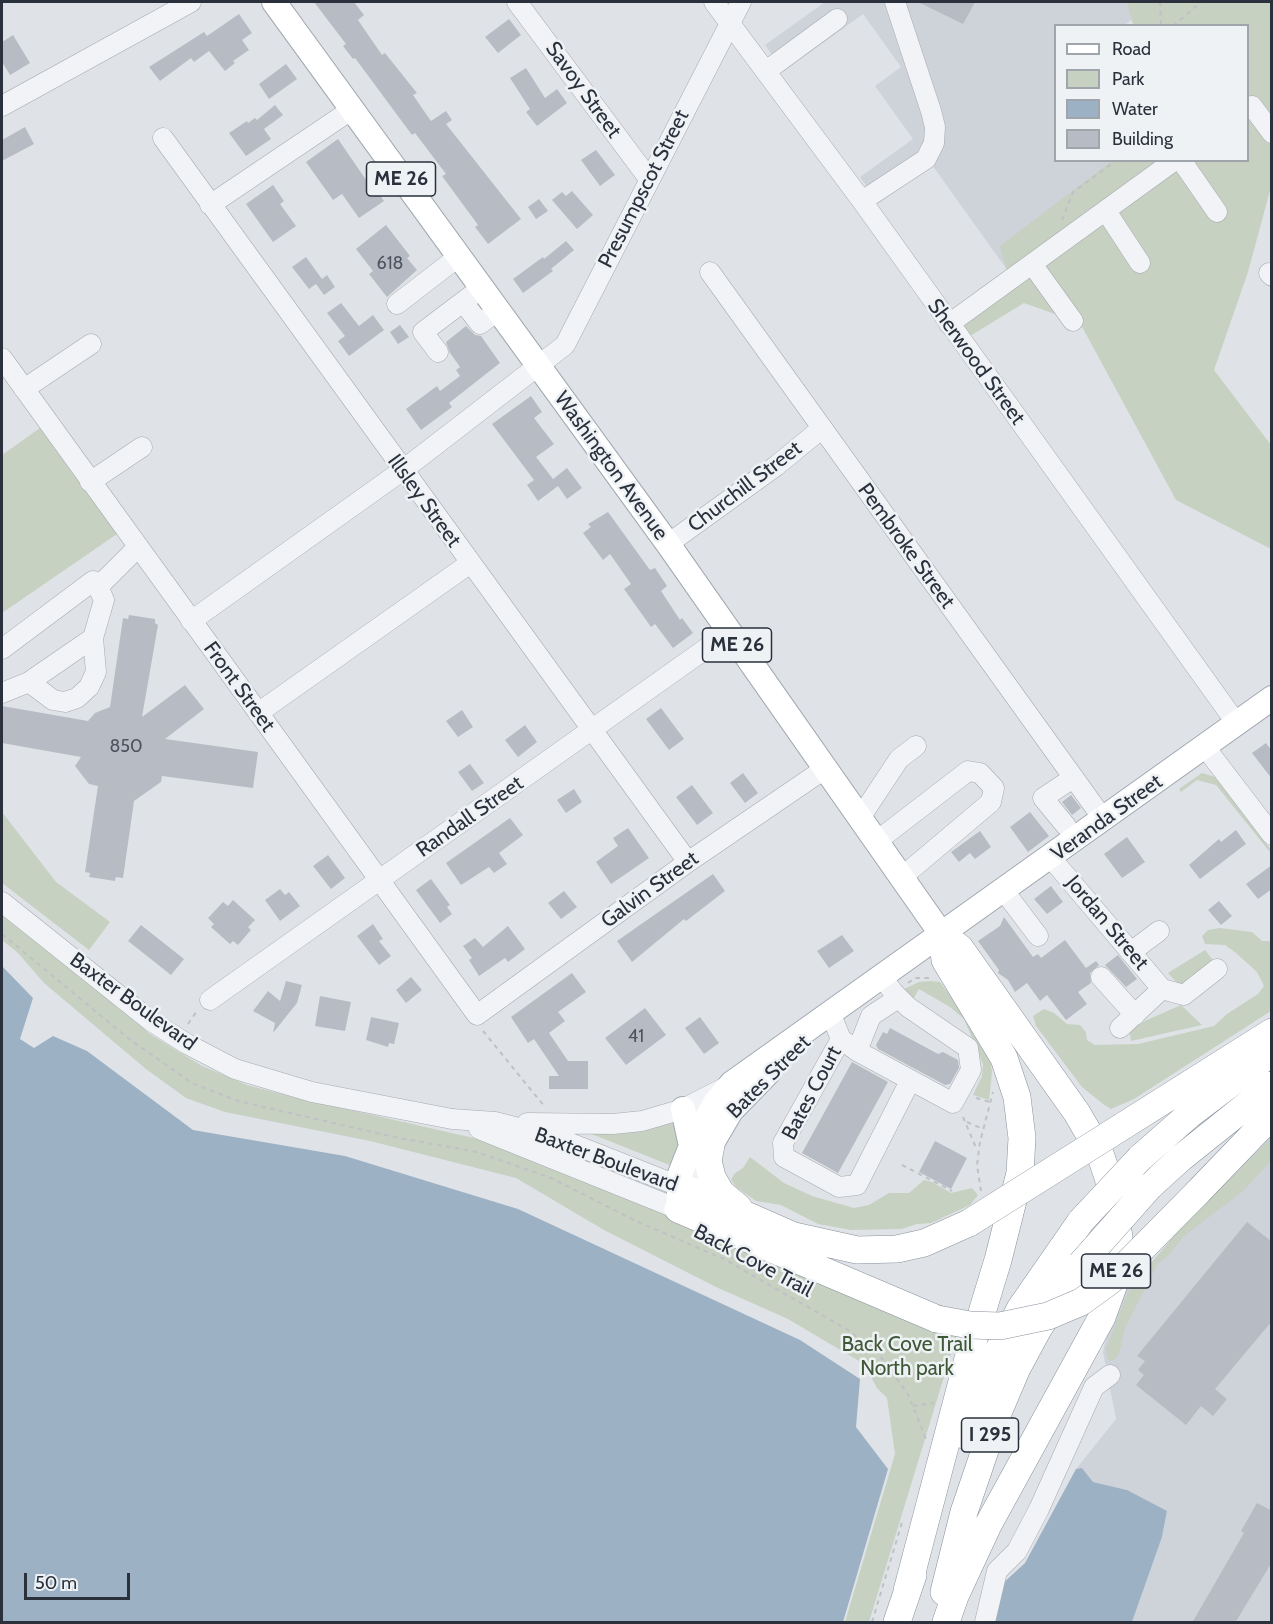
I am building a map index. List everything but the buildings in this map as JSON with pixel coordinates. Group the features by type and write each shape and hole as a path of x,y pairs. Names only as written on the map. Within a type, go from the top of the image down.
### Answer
{"highway":[{"name":"ME 26","path":"907,1591 969,1355 1001,1249 1020,1173 1022,1138 1017,1097 999,1049 945,960 942,935"},
{"name":"ME 26","path":"942,935 960,948 1077,1113 1098,1151 1108,1177 1119,1237 1114,1284 1102,1317 988,1525 955,1596 946,1623"},
{"path":"682,1195 832,1246 871,1250 924,1243 969,1223 1272,1032"},
{"name":"I 295","path":"897,1623 976,1400 997,1353 1037,1282 1081,1221 1140,1158 1189,1115 1272,1052"},
{"name":"I 295","path":"937,1623 964,1512 997,1415 1017,1368 1038,1329 1081,1264 1149,1187 1204,1138 1272,1085"},
{"path":"682,1195 937,1319 970,1325 1000,1326 1048,1316 1081,1302 1110,1281 1272,1114"},
{"path":"701,1146 712,1177 721,1192 733,1205 767,1225"}],"main road":[{"name":"Washington Avenue","path":"274,2 458,258 472,295 497,311 668,544 728,633 826,768 942,935"},
{"name":"Veranda Street","path":"942,935 1272,698"},
{"name":"Bates Street","path":"682,1195 716,1103 732,1083 858,995 891,989 942,935"},
{"name":"Bates Street","path":"701,1146 742,1098 831,1015"},
{"path":"683,1109 701,1146"}],"street":[{"path":"2,106 191,2"},
{"name":"Savoy Street","path":"517,2 649,179"},
{"name":"Sherwood Street","path":"714,2 862,201 1237,724"},
{"name":"Presumpscot Street","path":"191,621 403,470 565,345 741,2"},
{"path":"862,201 926,159 934,143 935,127 931,111 895,2"},
{"path":"766,71 837,19"},
{"path":"1249,107 1252,105 1272,133"},
{"path":"210,205 351,110"},
{"name":"Illsley Street","path":"163,138 469,564 688,862"},
{"path":"949,324 1172,162"},
{"path":"1182,162 1217,212"},
{"path":"1106,211 1140,263"},
{"path":"397,304 458,258"},
{"path":"1032,264 1073,321"},
{"name":"Pembroke Street","path":"710,272 1104,820"},
{"path":"438,352 423,332 472,295"},
{"path":"24,389 91,344"},
{"name":"Front Street","path":"2,358 137,548 477,1015"},
{"name":"Churchill Street","path":"668,544 776,466 821,429"},
{"path":"90,482 142,447"},
{"path":"98,587 137,548"},
{"path":"258,713 469,564"},
{"path":"2,649 93,581 98,587 104,600 93,638 96,672 89,687 78,698 64,702 53,700 29,682"},
{"name":"Randall Street","path":"205,1003 728,633"},
{"path":"2,693 29,682 93,638"},
{"path":"860,818 900,759 916,746"},
{"path":"1205,747 1272,836"},
{"name":"Galvin Street","path":"477,1015 688,862 826,768"},
{"path":"877,841 968,771 980,773 994,788 991,802 902,877"},
{"path":"1066,826 1043,798 1073,778"},
{"name":"Jordan Street","path":"1051,858 1162,989"},
{"path":"1004,891 1038,936"},
{"name":"Baxter Boulevard","path":"2,902 151,1021 211,1058 287,1087 452,1119 495,1122 566,1141 682,1195"},
{"path":"1131,952 1159,931"},
{"path":"1101,977 1128,1021 1162,989 1184,995 1217,969"},
{"path":"841,1039 857,1051 952,1103 971,1070 968,1048 891,989 872,1016 857,1051"},
{"path":"858,995 872,1016"},
{"name":"Bates Court","path":"831,1015 841,1039 783,1143 784,1157 839,1186 857,1185 910,1081"},
{"name":"Bates Street","path":"495,1122 613,1124 642,1120 683,1109 732,1083"},
{"name":"Baxter Boulevard","path":"452,1119 682,1195"},
{"path":"985,1623 997,1571 1017,1551 1039,1509 1095,1387 1110,1375"}],"path":[{"path":"1160,2 1161,24"},
{"path":"1175,24 1201,2"},
{"path":"891,989 915,978 939,979"},
{"path":"187,1026 205,1003"},
{"path":"477,1015 484,1034 546,1110"},
{"path":"982,1194 978,1181 978,1153 994,1084"},
{"path":"979,1099 990,1102"},
{"path":"952,1103 967,1122 978,1153"},
{"path":"967,1122 983,1129"},
{"path":"902,1165 952,1191"},
{"name":"Back Cove Trail","path":"551,1178 636,1221 724,1259 848,1330 877,1352 908,1394 927,1442 930,1432"},
{"path":"913,1406 938,1403 935,1413"},
{"path":"872,1623 903,1518"}],"shaded area":[{"path":"825,2 1154,2 1126,24 1054,24 1054,162 1161,162 1008,271 932,165 879,203 860,177 913,139 875,86 901,67 863,14 784,71 765,45"},
{"path":"1271,1131 1271,1622 1132,1622 1162,1537 1167,1512 1127,1490 1093,1482 1082,1468 1076,1469 1116,1419 1103,1352 1112,1312 1122,1294"}],"green space":[{"path":"1127,2 1271,2 1271,187 1248,272 1214,370 1271,445 1271,549 1176,500 1080,323 1024,303 970,336 954,317 1008,275 1000,246 1111,162 1249,162 1249,24 1133,24"},
{"path":"40,428 117,534 2,613 2,455"},
{"path":"1202,773 1215,777 1271,850 1269,851 1216,785 1197,780 1181,792 1179,789"},
{"path":"2,812 56,882 110,922 89,950 2,883"},
{"name":"Back Cove Trail North park","path":"2,914 150,1034 202,1066 247,1085 285,1095 491,1142 958,1331 869,1622 845,1622 895,1454 887,1398 877,1388 864,1364 788,1319 716,1287 604,1230 516,1178 370,1141 225,1112 186,1098 146,1069 44,983 18,953 2,940"},
{"path":"1220,928 1252,932 1262,941 1271,941 1271,1011 1134,1099 1111,1109 1103,1104 1082,1087 1036,1026 1033,1016 1044,1009 1054,1013 1067,1024 1080,1025 1086,1032 1087,1040 1095,1045 1138,1044 1214,1026 1227,1014 1258,994 1264,986 1257,972 1225,945 1205,944 1202,936 1208,930"},
{"path":"1205,950 1215,963 1182,988 1168,973"},
{"path":"919,982 940,982 976,1030 990,1058 992,1072 989,1100 973,1095 982,1076 983,1064 964,1019 950,1007 919,989 911,1003 898,992"},
{"path":"1181,1005 1202,1025 1131,1041 1129,1028"},
{"path":"663,1117 686,1125 672,1166 574,1127"},
{"path":"1271,1138 1271,1161 1243,1191 1184,1236 1169,1255 1158,1263 1125,1328 1119,1354 1114,1360 1108,1360 1106,1349 1128,1292 1177,1232"},
{"path":"750,1157 784,1183 812,1196 854,1208 869,1205 889,1193 909,1193 924,1180 951,1193 972,1188 978,1195 970,1205 931,1223 917,1224 902,1229 851,1230 818,1224 781,1205 756,1201 736,1187 731,1180"}],"water":[{"path":"2,966 33,998 20,1039 34,1048 53,1036 87,1051 193,1130 345,1156 518,1209 800,1340 860,1379 856,1427 888,1469 843,1622 2,1622"},
{"path":"1082,1468 1093,1482 1127,1490 1167,1511 1162,1537 1132,1622 995,1622 1001,1585 1025,1563 1076,1469"}]}
